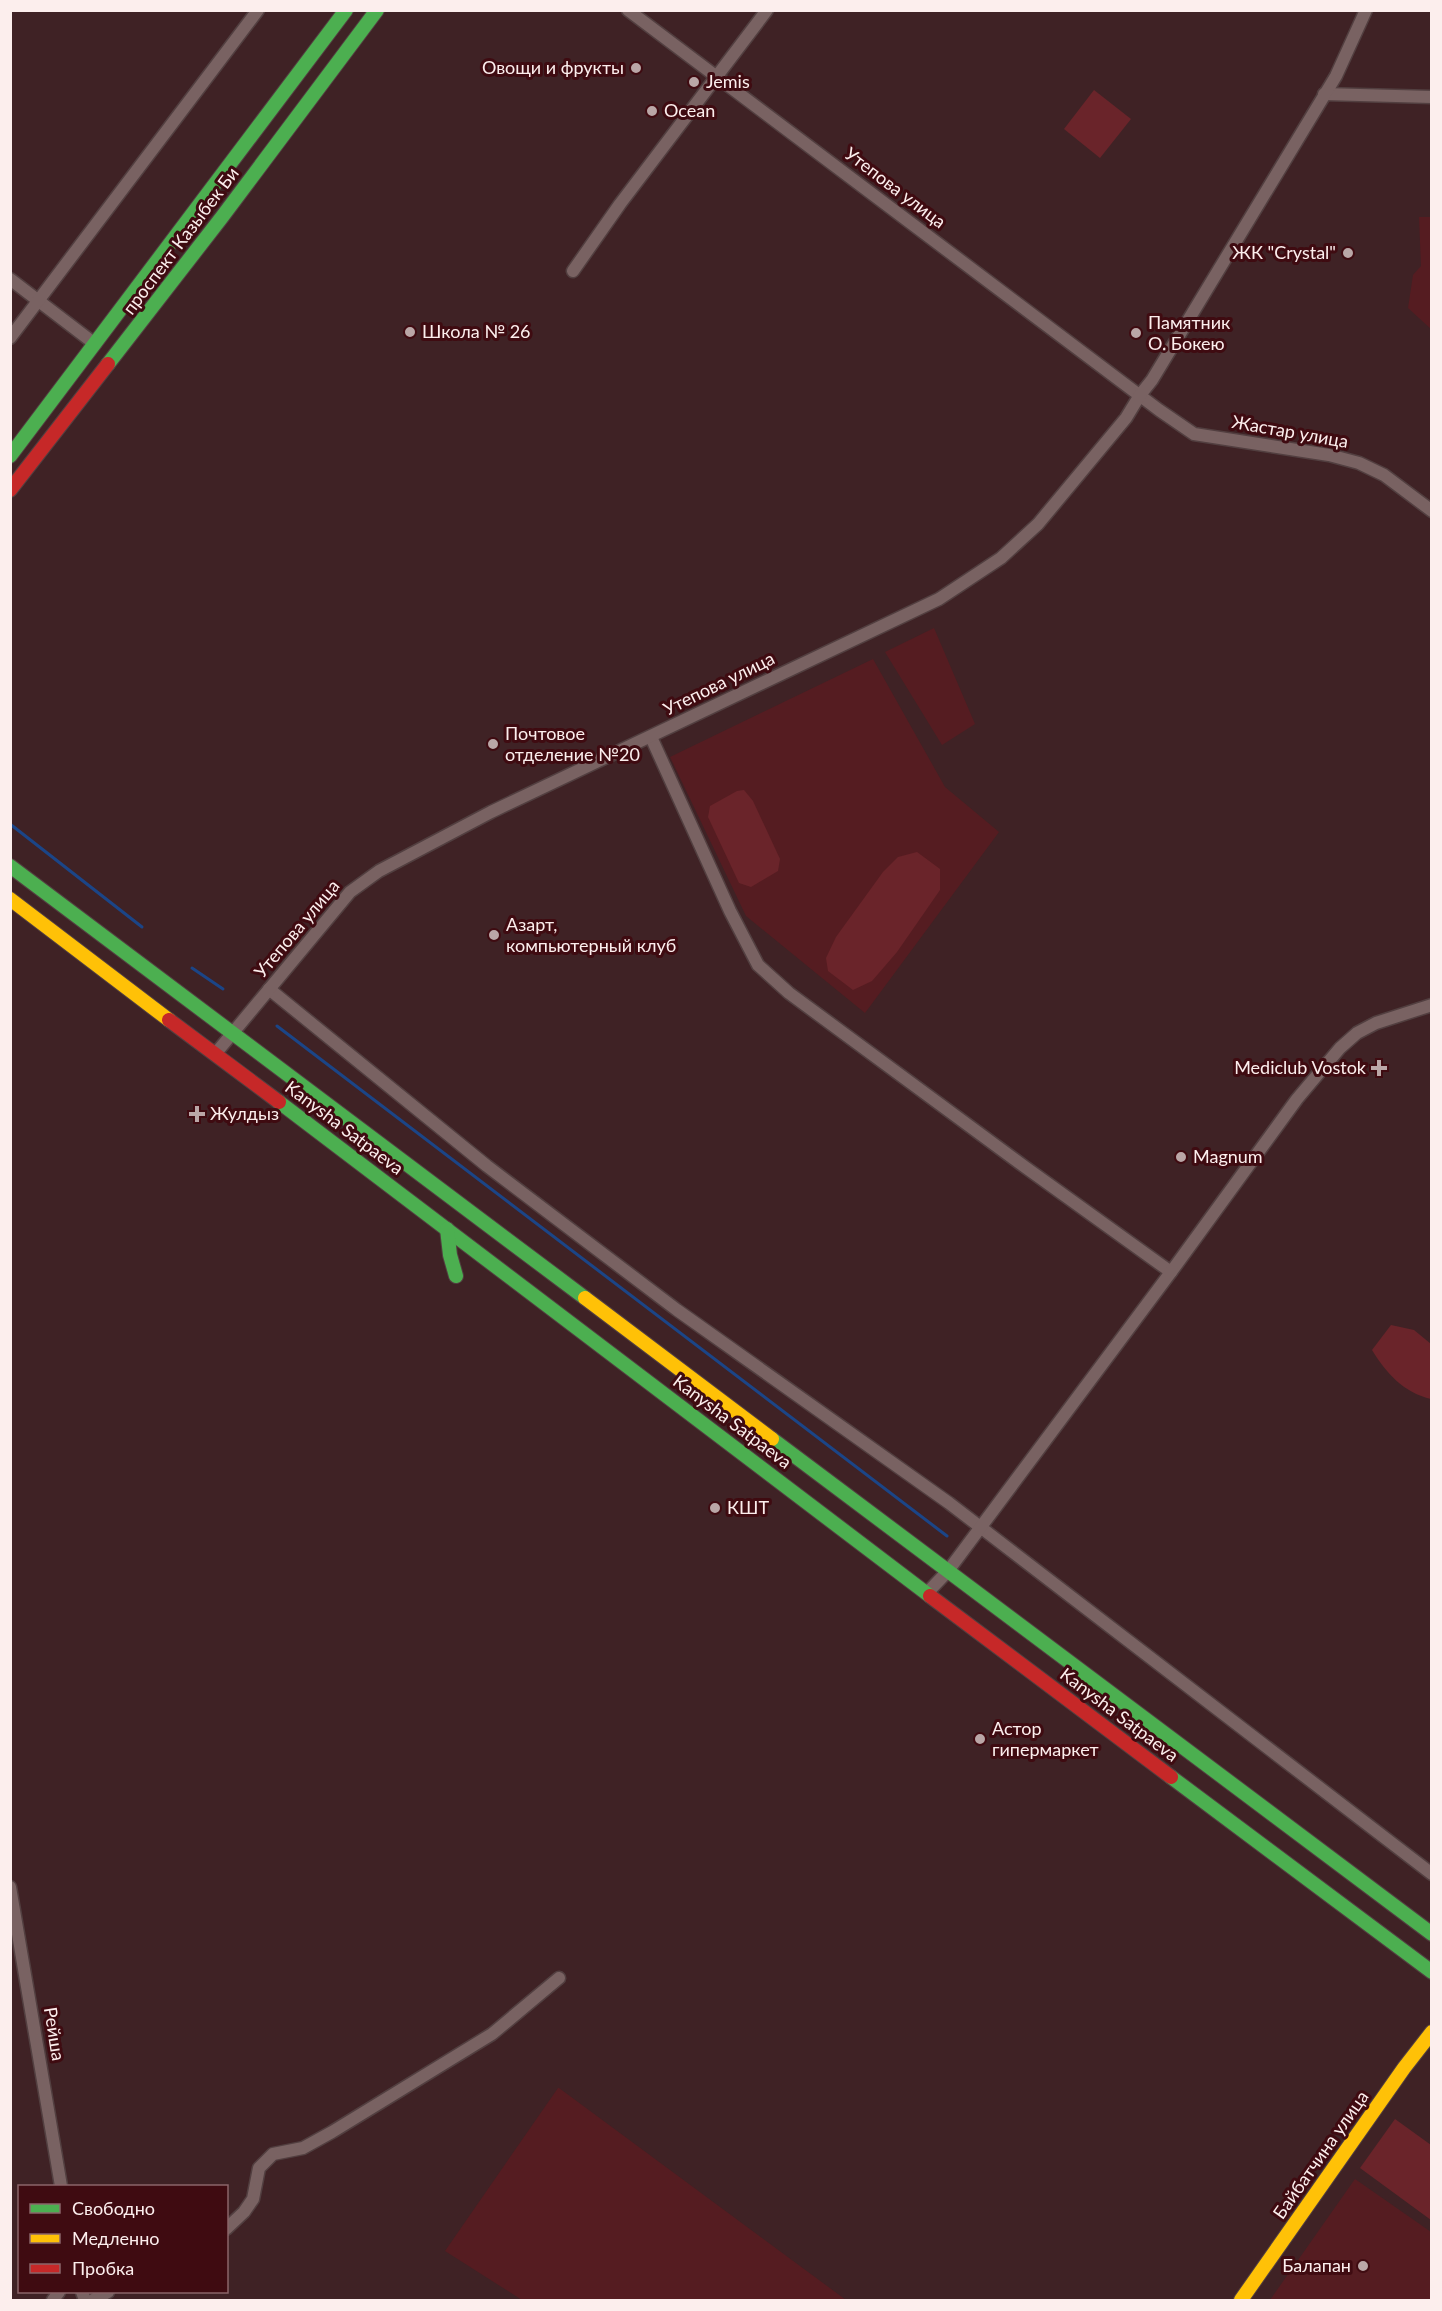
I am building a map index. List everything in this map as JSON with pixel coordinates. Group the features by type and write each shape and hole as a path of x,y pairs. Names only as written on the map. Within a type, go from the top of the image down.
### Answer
{"main road":[{"name":"проспект Казыбек Би","path":"10,456 346,10"},
{"name":"проспект Казыбек Би","path":"10,490 222,217 377,10"},
{"name":"Kanysha Satpaeva","path":"10,866 234,1032 1431,1934"},
{"name":"Kanysha Satpaeva","path":"10,899 1431,1972"},
{"path":"447,1229 450,1255 456,1276"},
{"name":"Байбатчина улица","path":"1241,2301 1431,2032"}],"street":[{"path":"10,338 258,10"},
{"name":"Утепова улица","path":"628,10 1140,394"},
{"path":"573,271 620,204 767,10"},
{"name":"Утепова улица","path":"216,1053 350,892 379,871 501,808 939,599 1001,558 1025,537 1126,418 1140,394 1152,381 1336,76 1366,10"},
{"path":"1324,94 1431,97"},
{"path":"10,279 95,344"},
{"name":"Жастар улица","path":"1140,394 1194,434 1329,455 1359,463 1384,475 1431,511"},
{"path":"651,737 730,911 758,964 789,993 1171,1272"},
{"path":"269,989 506,1180 677,1310 980,1527 1431,1874"},
{"path":"928,1592 948,1571 1297,1099 1340,1048 1357,1033 1376,1023 1431,1005"},
{"name":"Рейша","path":"10,1887 61,2185"},
{"path":"228,2227 244,2212 253,2199 262,2162 273,2154 303,2148 332,2132 492,2034 559,1978"},
{"path":"93,2301 106,2293"}],"shaded area":[{"path":"1094,90 1131,119 1100,158 1064,129"},
{"path":"1419,217 1431,217 1431,329 1408,308 1413,275 1421,266"},
{"path":"934,628 975,724 942,745 885,652"},
{"path":"873,659 945,787 999,832 865,1013 746,916 670,757"},
{"path":"744,790 753,801 780,859 778,871 751,887 739,883 708,817 710,806 737,791"},
{"path":"917,852 940,869 940,890 897,952 872,981 853,990 828,971 826,958 836,937 883,872 898,857"},
{"path":"1391,1325 1414,1330 1431,1344 1431,1399 1404,1387 1383,1367 1372,1350"},
{"path":"558,2088 846,2300 522,2300 445,2251"},
{"path":"1395,2119 1431,2145 1431,2220 1360,2168"},
{"name":"Балапан","path":"1355,2179 1431,2232 1431,2300 1270,2300"}],"waterway":[{"path":"10,824 142,927"},
{"path":"192,968 223,989"},
{"path":"277,1026 947,1536"}],"traffic: fast":[{"path":"10,456 346,10"},
{"path":"108,364 222,217 377,10"},
{"path":"10,866 585,1298"},
{"path":"279,1102 930,1596"},
{"path":"447,1229 450,1255 456,1276"},
{"path":"772,1439 1432,1934"},
{"path":"1171,1777 1432,1972"}],"traffic: slow":[{"path":"10,899 169,1020"},
{"path":"585,1298 772,1439"},
{"path":"1241,2300 1404,2068 1432,2032"}],"traffic: jam":[{"path":"10,490 108,364"},
{"path":"169,1020 279,1102"},
{"path":"930,1596 1171,1777"}],"place":[{"name":"Овощи и фрукты","path":"636,68"},
{"name":"Jemis","path":"694,82"},
{"name":"Ocean","path":"652,111"},
{"name":"ЖК \"Crystal\"","path":"1348,253"},
{"name":"Школа № 26","path":"410,332"},
{"name":"Памятник О. Бокею","path":"1136,333"},
{"name":"Почтовое отделение №20","path":"493,744"},
{"name":"Азарт, компьютерный клуб","path":"494,935"},
{"name":"Mediclub Vostok","path":"1379,1068"},
{"name":"Жулдыз","path":"197,1114"},
{"name":"Magnum","path":"1181,1157"},
{"name":"КШТ","path":"715,1508"},
{"name":"Астор гипермаркет","path":"980,1739"},
{"name":"Балапан","path":"1363,2266"}]}
